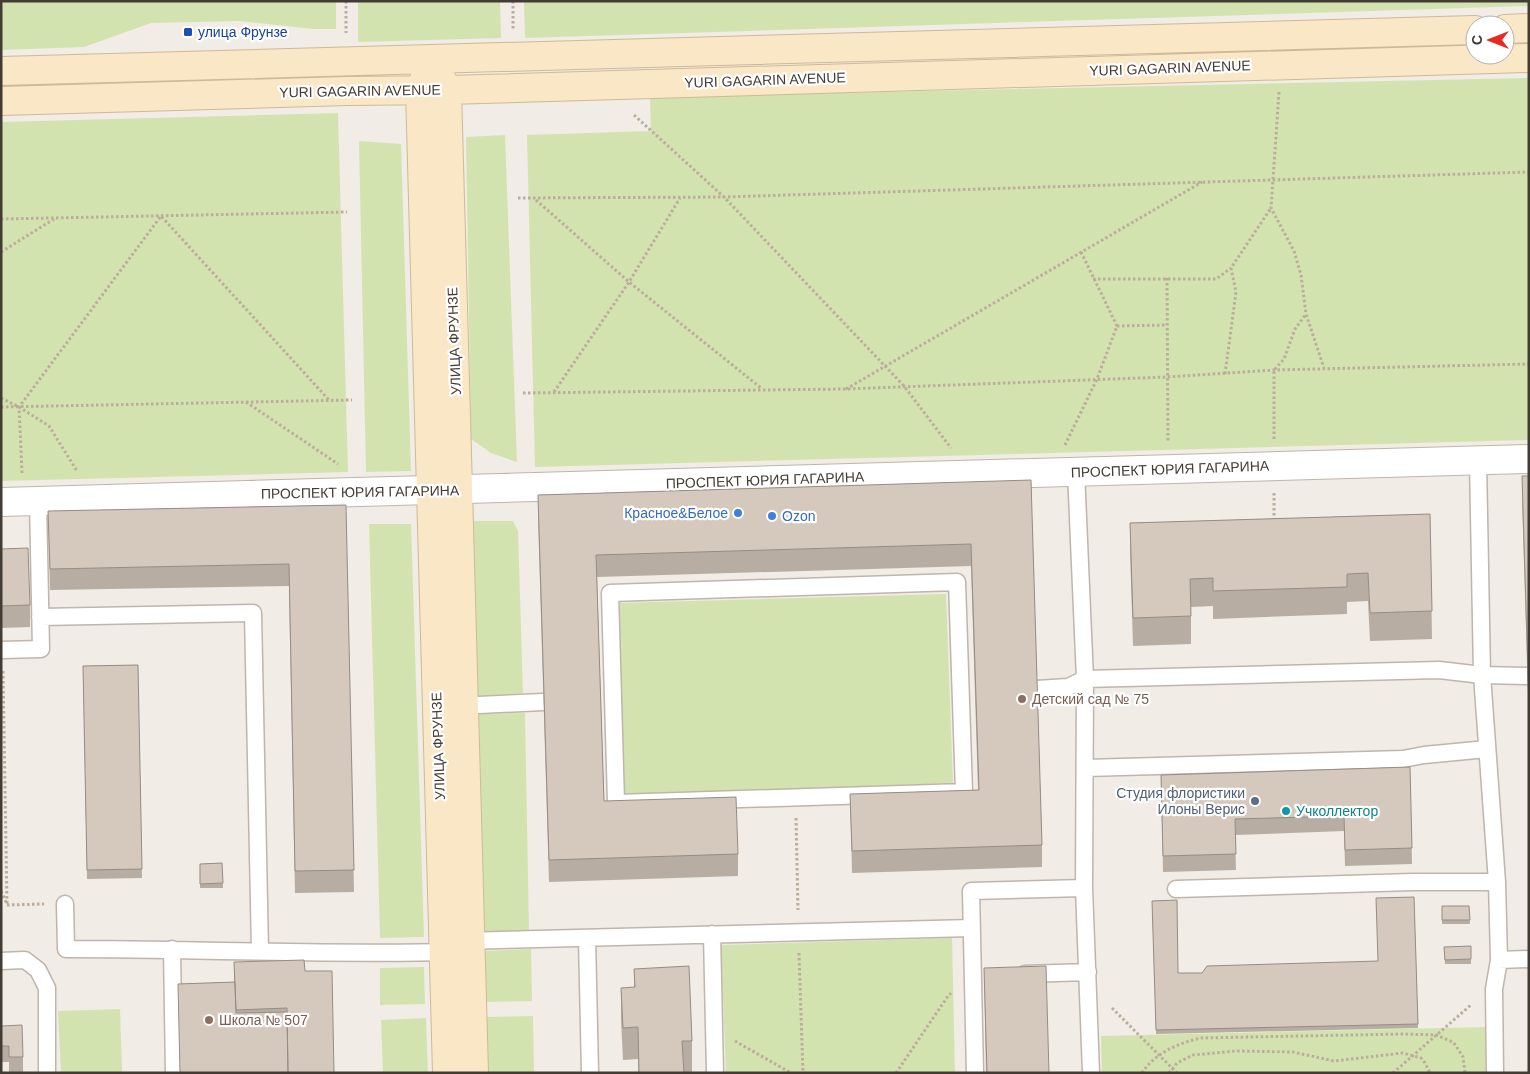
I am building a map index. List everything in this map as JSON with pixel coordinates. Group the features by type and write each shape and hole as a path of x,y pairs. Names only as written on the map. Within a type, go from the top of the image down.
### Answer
{"main road":[{"path":"1515,29 1529,28"},
{"path":"1,71 1465,30"},
{"name":"YURI GAGARIN AVENUE","path":"1,101 447,90 1529,58"},
{"name":"УЛИЦА ФРУНЗЕ","path":"432,59 447,90 474,1073"},
{"name":"УЛИЦА ФРУНЗЕ","path":"432,59 420,90 447,1073"}],"street":[{"name":"ПРОСПЕКТ ЮРИЯ ГАГАРИНА","path":"21,502 1529,459"}],"lane":[{"path":"1478,460 1482,675 1497,882 1499,960 1494,989 1495,1073"},
{"path":"1064,472 1085,679 1084,888 1091,1073"},
{"path":"2,658 41,649 40,617 21,502"},
{"path":"957,582 968,691 964,792 616,803 606,700 610,593 957,582"},
{"path":"40,617 253,612 260,951"},
{"path":"1037,689 1068,687 1085,679 1439,670 1482,675 1527,676"},
{"path":"437,707 543,702"},
{"path":"1086,768 1403,759 1487,749"},
{"path":"1176,889 1412,882 1497,882"},
{"path":"975,1073 971,891 1084,888"},
{"path":"64,904 66,949 172,949 372,954 443,947 587,938 972,928"},
{"path":"712,934 715,1073"},
{"path":"587,938 590,1073"},
{"path":"172,949 174,1073"},
{"path":"1499,960 1529,959"},
{"path":"1,961 25,960 38,970 47,988 47,1073"},
{"path":"1011,974 1088,972"},
{"path":"973,975 992,975"}],"path":[{"path":"346,1 346,37"},
{"path":"513,1 513,30"},
{"path":"1093,279 1216,279 1231,268 1271,208 1279,87"},
{"path":"634,115 724,198 904,386 971,474"},
{"path":"518,198 536,200 724,198 1529,172"},
{"path":"845,389 1204,181"},
{"path":"554,393 629,282 681,198"},
{"path":"536,200 629,282 761,389"},
{"path":"1271,208 1294,251 1301,275 1306,314 1324,368"},
{"path":"1,219 347,212"},
{"path":"161,216 329,400"},
{"path":"21,502 19,407 161,216"},
{"path":"1,252 55,218"},
{"path":"1064,472 1117,326 1081,252"},
{"path":"1225,374 1236,292 1231,268"},
{"path":"1167,278 1168,469"},
{"path":"1274,370 1284,359 1295,329 1306,314"},
{"path":"1117,326 1167,325"},
{"path":"523,393 845,389 1167,377 1324,368 1529,364"},
{"path":"1,398 49,426 94,500"},
{"path":"1,407 352,400"},
{"path":"246,402 341,466"},
{"path":"2,658 7,905"},
{"path":"1,891 7,905"},
{"path":"7,905 40,904"},
{"path":"896,1073 948,996 973,975"},
{"path":"1393,1073 1485,993 1494,989"},
{"path":"1089,994 1099,994 1177,1073"},
{"path":"714,1030 743,1044 791,1073"},
{"path":"1142,1073 1148,1063 1159,1056 1185,1041 1201,1038 1402,1034 1436,1036 1453,1042 1463,1057 1465,1073"},
{"path":"1169,1073 1184,1058 1208,1053 1293,1052 1334,1061 1395,1054 1413,1055 1421,1058 1430,1073"}],"green space":[{"path":"1,1 336,1 336,29 313,29 239,21 151,23 84,47 1,50"},
{"path":"358,1 500,1 501,38 358,42"},
{"path":"524,1 1529,1 1529,6 525,38"},
{"path":"1529,78 1529,440 535,467 527,135 651,131 650,97"},
{"path":"338,113 348,472 1,481 1,122"},
{"path":"505,135 517,462 491,453 471,439 466,137"},
{"path":"359,141 401,144 411,471 366,472"},
{"path":"474,521 513,521 518,531 523,693 478,696 472,534"},
{"path":"369,524 411,524 424,937 380,938"},
{"path":"946,594 953,783 624,795 619,603"},
{"path":"525,713 529,931 484,932 479,714"},
{"path":"952,938 955,1073 726,1073 721,945"},
{"path":"531,949 532,1001 485,1002 484,951"},
{"path":"424,967 425,1004 380,1005 380,968"},
{"path":"120,1009 122,1073 61,1073 58,1011"},
{"path":"533,1016 534,1073 486,1073 485,1017"},
{"path":"426,1018 428,1073 383,1073 381,1020"},
{"path":"1485,1027 1486,1073 1102,1073 1101,1036"}],"building":[{"path":"1522,476 1529,476 1529,706"},
{"path":"1031,480 1042,845 852,851 850,794 979,790 971,544 596,555 604,801 736,797 738,854 549,860 538,495"},
{"path":"346,505 354,870 295,871 289,564 50,569 48,511"},
{"path":"1430,514 1432,611 1370,613 1368,573 1347,574 1347,587 1213,591 1213,578 1190,579 1191,616 1133,618 1130,523"},
{"path":"28,548 30,605 1,606 1,549"},
{"path":"138,665 142,869 87,870 83,666"},
{"name":"Учколлектор","path":"1410,767 1412,848 1345,850 1344,816 1235,819 1236,854 1163,856 1161,775"},
{"path":"222,863 223,883 200,884 200,864"},
{"path":"1414,897 1418,1024 1156,1030 1152,901 1177,900 1178,973 1202,973 1207,966 1378,961 1376,898"},
{"path":"1442,906 1469,906 1470,920 1442,920"},
{"path":"1471,946 1471,959 1445,960 1444,947"},
{"path":"304,960 305,971 332,971 334,1073 288,1073 287,1008 236,1010 234,962"},
{"path":"689,966 692,1041 682,1041 684,1073 639,1073 638,1027 623,1028 621,988 635,987 634,969"},
{"path":"1046,966 1049,1073 987,1073 984,968"},
{"path":"235,982 236,1013 287,1012 288,1073 180,1073 178,984"},
{"path":"22,1025 23,1057 9,1057 9,1046 1,1046 1,1026"}],"place":[{"name":"улица Фрунзе","path":"188,32"},
{"name":"Красное&Белое","path":"738,513"},
{"name":"Ozon","path":"772,516"},
{"name":"Детский сад № 75","path":"1022,699"},
{"name":"Студия флористики Илоны Верис","path":"1255,801"},
{"name":"Учколлектор","path":"1286,811"},
{"name":"Школа № 507","path":"209,1020"}]}
